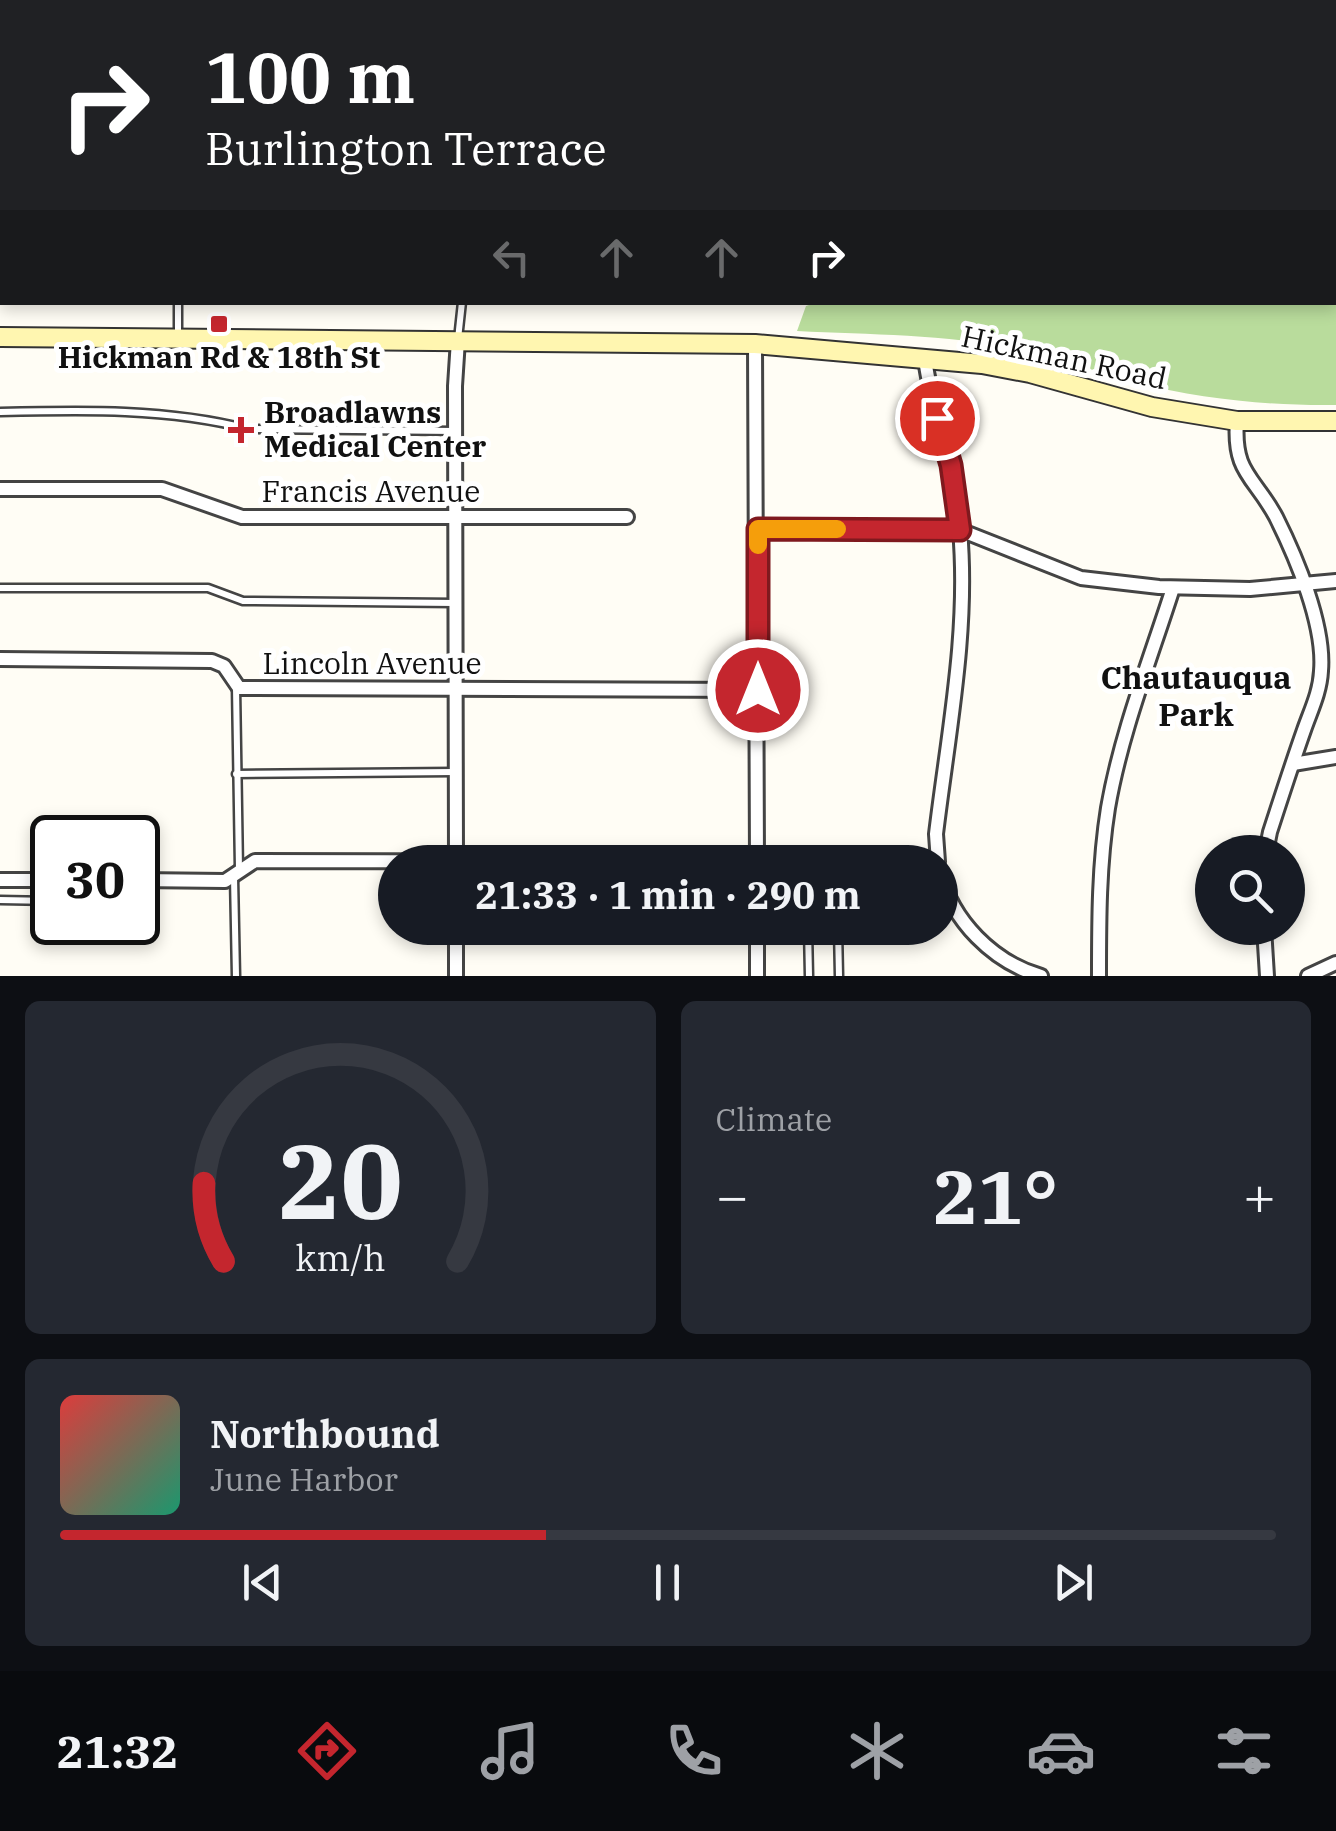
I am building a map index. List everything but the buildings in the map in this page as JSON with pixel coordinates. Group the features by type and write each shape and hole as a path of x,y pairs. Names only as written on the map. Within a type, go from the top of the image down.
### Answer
{"main road":[{"name":"Hickman Road","path":"0,337 756,344 1014,370 1152,407 1237,420 1336,422"}],"street":[{"path":"456,845 458,340"},
{"path":"756,344 757,845"},
{"path":"925,359 930,395 953,473 963,572 961,633 937,845"},
{"path":"1237,420 1235,441 1240,466 1275,515 1320,640 1322,669 1317,698 1271,835"},
{"name":"Francis Avenue","path":"0,489 162,489 242,517 627,517"},
{"path":"758,529 960,530 1081,578 1173,588 1250,589 1336,582"},
{"path":"1099,976 1100,870 1109,806 1124,742 1173,588"},
{"name":"Lincoln Avenue","path":"0,659 212,660 224,666 239,688 758,690"},
{"path":"1293,764 1336,757"},
{"path":"160,880 225,881 255,860 378,861"},
{"path":"0,880 30,880"},
{"path":"958,912 975,936 1000,957 1041,976"},
{"path":"456,945 456,976"},
{"path":"757,945 757,976"},
{"path":"1265,945 1267,976"},
{"path":"1308,976 1336,963"}],"lane":[{"path":"178,305 178,338"},
{"path":"458,340 462,305"},
{"path":"0,412 130,412 216,420 249,429 456,431"},
{"path":"0,588 208,588 243,602 456,603"},
{"path":"236,685 236,976"},
{"path":"236,774 456,772"},
{"path":"0,900 30,901"},
{"path":"808,945 808,976"},
{"path":"838,945 838,976"}],"green space":[{"path":"1336,305 1336,405 1261,403 1186,393 1034,353 975,342 797,331 806,306"}],"slow traffic":[{"path":"758,545 758,529 837,529"}],"place":[{"name":"Hickman Rd & 18th St","path":"219,324"},
{"name":"Broadlawns Medical Center","path":"241,430"}],"district":[{"name":"Chautauqua Park","path":"1196,696"}],"route":[{"path":"758,690 758,529 960,530 956,489 937,418"}]}
